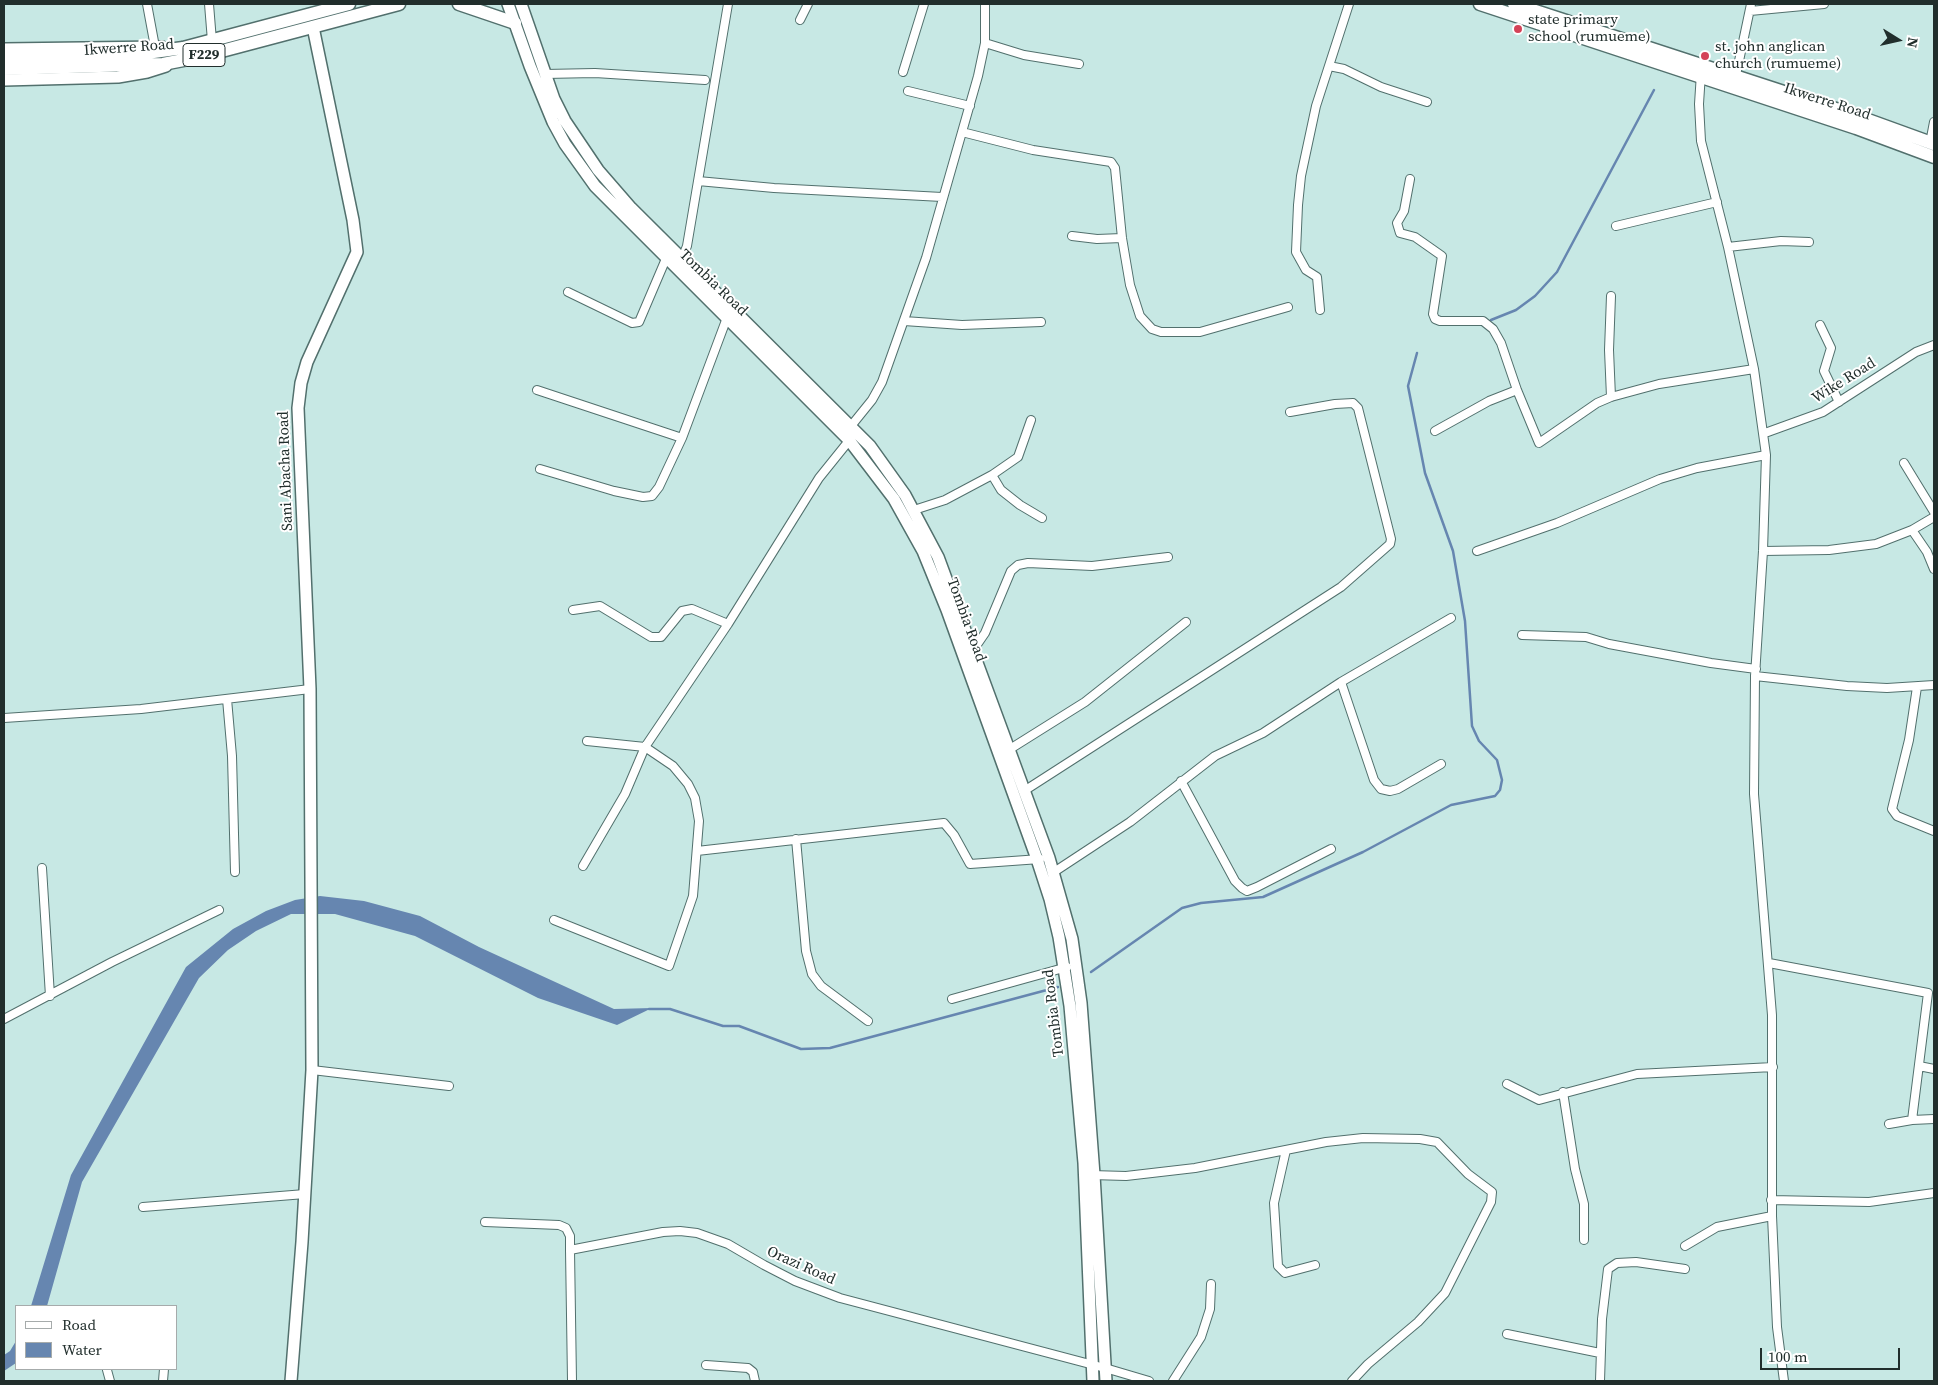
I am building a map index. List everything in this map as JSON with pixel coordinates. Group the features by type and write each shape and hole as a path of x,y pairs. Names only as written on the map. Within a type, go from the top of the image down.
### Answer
{"main road":[{"name":"Ikwerre Road","path":"4,58 139,54 210,42 325,7 349,4"},
{"name":"Ikwerre Road","path":"4,69 142,66 180,61 399,4"},
{"path":"459,4 514,23"},
{"name":"Tombia Road","path":"508,4 536,84 565,144 595,186 668,253 682,258 731,306 852,433 924,551 1037,859 1050,900 1065,968 1089,1175 1093,1381"},
{"name":"Tombia Road","path":"522,4 545,74 565,121 594,164 668,253 676,269 882,461 914,510 938,557 974,649 1054,872 1076,964 1089,1175 1106,1381"},
{"name":"Ikwerre Road","path":"1480,4 1702,71"},
{"name":"Ikwerre Road","path":"1514,4 1734,82 1934,157"},
{"name":"Sani Abacha Road","path":"291,1381 312,1070 310,689 298,408 301,383 307,362 357,252 353,220 313,27"},
{"path":"4,49 155,46 210,42"},
{"path":"4,80 118,77 147,72 180,61"},
{"name":"Ikwerre Road","path":"1734,82 1854,115 1932,143"}],"street":[{"path":"147,4 155,46"},
{"path":"209,4 210,42"},
{"path":"676,269 682,258 698,180 728,4"},
{"path":"800,20 808,4"},
{"path":"903,72 924,4"},
{"path":"583,866 625,794 645,747 728,624 819,478 852,433 882,382 926,258 942,197 970,106 985,43 985,4"},
{"path":"1320,310 1317,277 1306,270 1296,252 1301,176 1316,106 1349,4"},
{"path":"1734,82 1750,7 1824,4"},
{"path":"985,43 1024,55 1079,64"},
{"path":"1330,66 1344,69 1381,87 1427,102"},
{"path":"1702,71 1699,104 1701,141 1728,247 1754,369 1765,433 1764,551 1756,673 1754,816 1769,963 1773,1067 1771,1200 1776,1327 1784,1381"},
{"path":"545,74 594,73 705,80"},
{"path":"908,91 928,94 970,106"},
{"path":"1932,143 1934,122"},
{"path":"962,132 1033,150 1112,162 1115,168 1122,238 1130,285 1140,316 1152,329 1161,332 1200,332 1288,307"},
{"path":"1410,178 1404,211 1397,223 1400,232 1415,237 1442,256 1433,314 1435,319 1440,321 1483,321 1493,329 1501,343 1517,390 1541,444 1597,403 1611,397 1659,384 1754,369"},
{"path":"698,180 774,188 942,197"},
{"path":"1616,226 1716,202"},
{"path":"1072,236 1097,239 1122,238"},
{"path":"1728,247 1781,241 1809,242"},
{"path":"568,292 632,323 639,322 668,253"},
{"path":"1611,296 1609,350 1611,397"},
{"path":"540,469 643,498 652,496 659,487 682,438 731,306"},
{"path":"904,321 962,325 1042,322"},
{"path":"1820,325 1831,348 1824,371 1839,402"},
{"name":"Wike Road","path":"1765,433 1823,412 1904,360 1934,345"},
{"path":"537,390 682,438"},
{"path":"1435,431 1489,401 1517,390"},
{"path":"1024,791 1341,587 1390,544 1391,539 1358,408 1353,403 1290,412"},
{"path":"914,510 945,500 992,475 1018,457 1030,420"},
{"path":"1476,551 1556,523 1660,479 1697,468 1766,455"},
{"path":"1904,463 1934,512"},
{"path":"992,475 1001,490 1020,505 1042,518"},
{"path":"1764,551 1852,548 1876,544 1912,530 1934,517"},
{"path":"1912,530 1927,552 1934,569"},
{"path":"974,649 985,633 1011,571 1018,565 1028,562 1092,566 1168,557"},
{"path":"573,610 600,606 651,637 661,637 682,611 692,609 728,624"},
{"path":"1054,872 1130,822 1215,756 1263,733 1340,682 1452,618"},
{"path":"1010,749 1085,702 1186,622"},
{"path":"1522,635 1586,637 1609,644 1756,673 1847,686 1916,687 1934,685"},
{"path":"1340,682 1374,780 1381,789 1390,791 1398,789 1441,764"},
{"path":"1916,687 1910,740 1892,809 1897,816 1934,830"},
{"path":"4,718 141,709 310,689"},
{"path":"227,699 232,756 235,872"},
{"path":"554,920 669,966 693,896 698,821 695,798 688,784 673,766 645,747 586,741"},
{"path":"1181,781 1235,881 1247,891 1257,888 1332,849"},
{"path":"697,851 944,823 954,834 970,864 1049,858"},
{"path":"796,839 806,951 812,974 821,986 868,1021"},
{"path":"42,868 50,996"},
{"path":"4,1019 112,962 219,910"},
{"path":"1769,963 1928,993 1912,1120"},
{"path":"952,999 1076,964"},
{"path":"1919,1066 1934,1069"},
{"path":"1508,1084 1539,1100 1563,1092 1637,1074 1773,1067"},
{"path":"312,1070 449,1086"},
{"path":"1563,1092 1575,1169 1584,1204 1584,1240"},
{"path":"1889,1124 1912,1120 1934,1120"},
{"path":"1089,1175 1126,1176 1195,1168 1286,1150 1363,1138 1430,1140 1437,1142 1468,1174 1492,1192 1491,1202 1445,1293 1418,1322 1368,1364 1352,1381"},
{"path":"1286,1150 1274,1203 1278,1266 1285,1272 1314,1266"},
{"path":"1771,1200 1840,1203 1902,1199 1934,1193"},
{"path":"143,1207 305,1194"},
{"path":"1685,1246 1716,1227 1772,1216"},
{"path":"485,1222 559,1225 566,1228 570,1236 572,1381"},
{"name":"Orazi Road","path":"570,1250 663,1232 697,1233 728,1244 795,1281 840,1298 1149,1381"},
{"path":"1600,1381 1600,1353 1606,1276 1611,1265 1636,1262 1685,1269"},
{"path":"1173,1381 1204,1329 1210,1308 1210,1284"},
{"path":"1507,1334 1600,1353"},
{"path":"706,1365 748,1368 753,1372 755,1381"},
{"path":"107,1370 110,1381"}],"water":[{"path":"320,896 364,901 420,916 479,947 614,1009 652,1008 617,1025 538,998 415,936 335,914 291,914 256,931 228,950 199,978 82,1182 47,1305 31,1305 71,1175 186,967 233,929 266,911 295,900"},
{"path":"15,1343 15,1364 4,1371 4,1355 10,1351"}],"waterway":[{"path":"1491,320 1516,310 1535,296 1557,272 1654,90"},
{"path":"1091,972 1182,908 1201,903 1263,897 1363,852 1451,805 1495,796 1500,790 1502,780 1497,760 1479,741 1472,726 1465,621 1453,551 1425,473 1408,386 1417,353"},
{"path":"649,1009 670,1009 723,1026 739,1026 801,1049 830,1048 1058,987"}],"place":[{"name":"state primary school (rumueme)","path":"1518,29"},
{"name":"st. john anglican church (rumueme)","path":"1705,56"}]}
